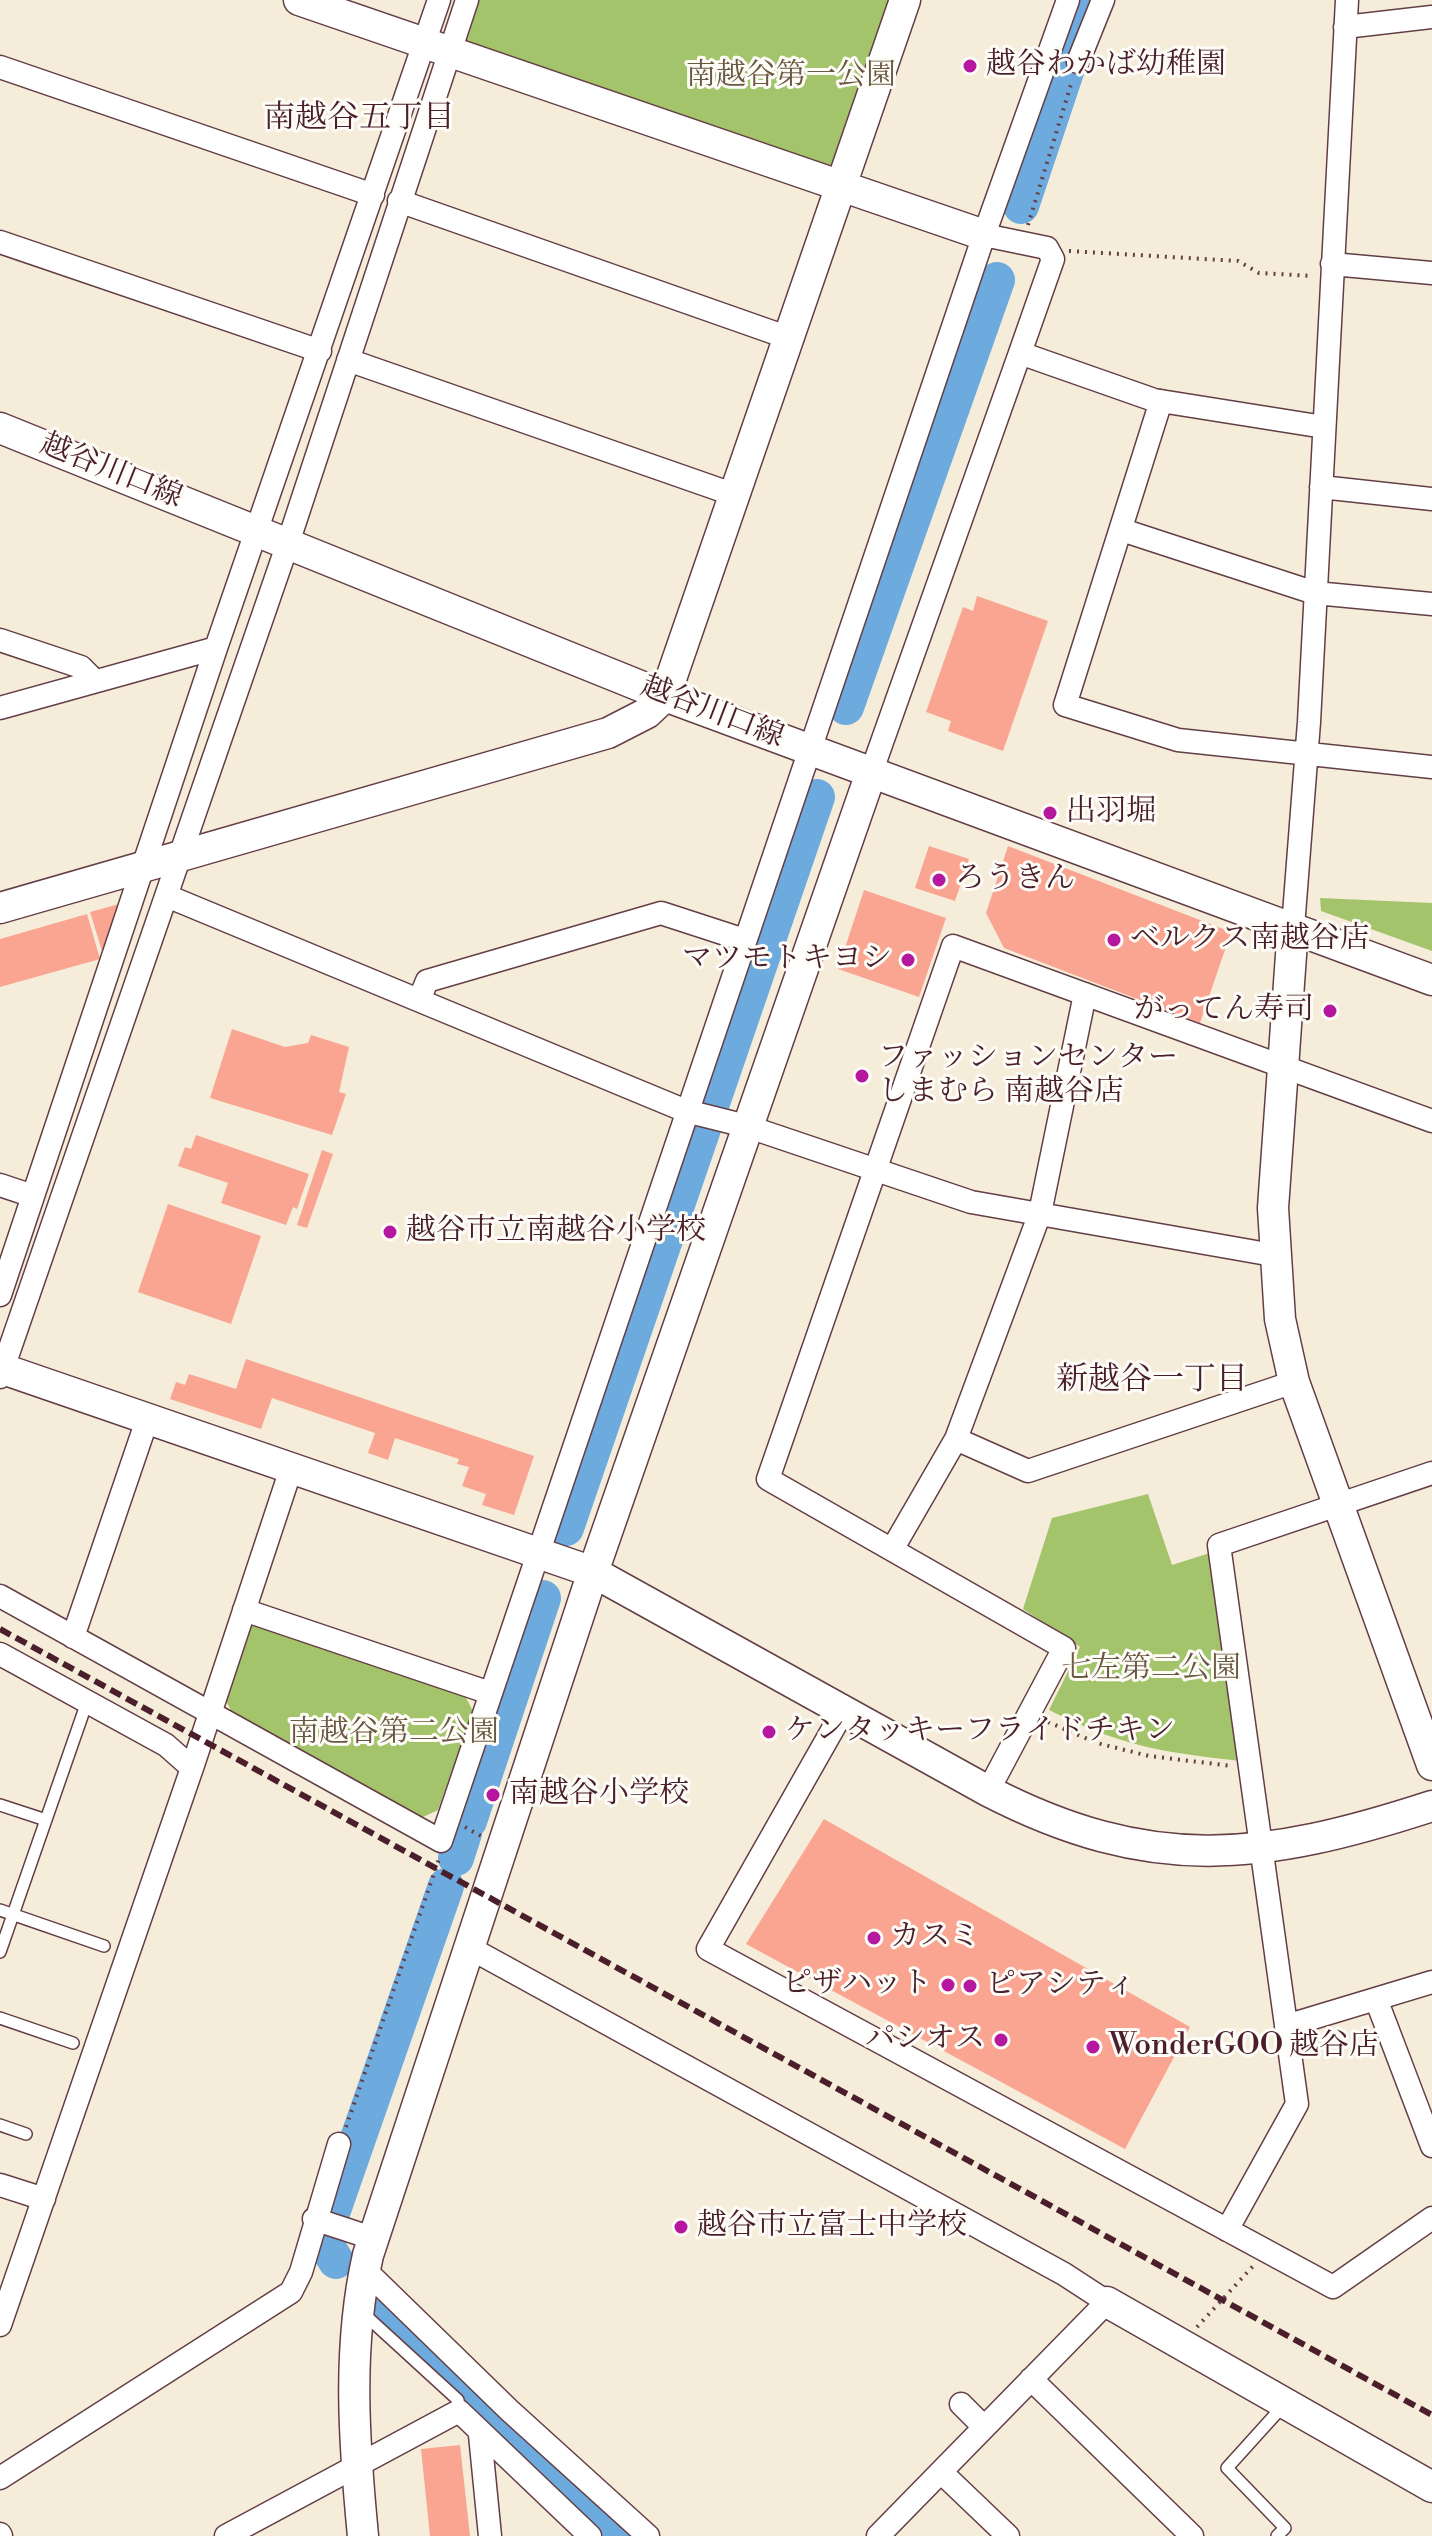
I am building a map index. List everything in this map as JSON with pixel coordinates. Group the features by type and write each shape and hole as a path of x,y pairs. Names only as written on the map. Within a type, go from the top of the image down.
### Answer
{"street":[{"path":"299,0 984,235 1047,248 1053,259 746,1126 593,1572 372,2238 361,2290 353,2406 363,2536"},
{"path":"439,0 437,47 399,201 288,543 1,1371 593,1572 842,1713 988,1791 1035,1816 1082,1833 1171,1851 1261,1850 1347,1833 1432,1806"},
{"path":"0,1295 216,648 259,532 373,195 437,47 467,0"},
{"path":"0,908 145,867 181,853 608,733 647,713 665,696 905,0"},
{"path":"0,1596 441,1841 536,1552 984,235 1068,0"},
{"path":"1078,62 1103,0"},
{"path":"1347,0 1315,593 1275,1164 1273,1255 1280,1319 1294,1382 1432,1765"},
{"path":"1345,27 1432,17"},
{"path":"0,67 373,195"},
{"path":"399,201 789,338"},
{"path":"0,242 320,351"},
{"path":"1332,270 1432,273"},
{"path":"1020,353 1161,401 1324,427"},
{"path":"348,360 735,495"},
{"path":"1161,401 1065,705 1178,740 1432,767"},
{"name":"越谷川口線","path":"0,428 665,696 1432,980"},
{"path":"1321,487 1432,499"},
{"path":"1122,530 1315,593 1432,604"},
{"path":"0,640 81,667 95,681"},
{"path":"0,708 216,648"},
{"path":"167,896 686,1111 746,1126 971,1202 1273,1255"},
{"path":"419,1000 427,981 661,913 744,940"},
{"path":"988,1791 1064,1648 768,1479 953,946 1432,1121"},
{"path":"893,1548 956,1439 1040,1213 1085,994"},
{"path":"0,1185 33,1196"},
{"path":"956,1439 1028,1471 1294,1382"},
{"path":"73,1637 147,1420"},
{"path":"0,2325 192,1768 291,1469"},
{"path":"1227,2230 1297,2104 1219,1545 1432,1473"},
{"path":"244,1610 490,1693"},
{"path":"0,1654 166,1745 192,1768"},
{"path":"842,1713 708,1949 1333,2287 1432,2218"},
{"path":"468,1947 1064,2274 1107,2302 1432,2487"},
{"path":"1286,2026 1432,1982"},
{"path":"1376,1999 1432,2146"},
{"path":"0,2478 291,2292 301,2272 314,2219 339,2144"},
{"path":"0,2185 44,2199"},
{"path":"314,2219 372,2238"},
{"path":"361,2290 509,2410 648,2536"},
{"path":"878,2536 1107,2302"},
{"path":"1031,2379 1192,2536"},
{"path":"961,2404 984,2427"},
{"path":"226,2536 459,2411 480,2435 590,2536"},
{"path":"480,2435 490,2536"},
{"path":"941,2472 1008,2536"}],"lane":[{"path":"0,1952 87,1702"},
{"path":"0,1805 46,1820"},
{"path":"0,1910 104,1946"},
{"path":"0,2018 73,2043"},
{"path":"0,2125 26,2134"},
{"path":"361,2290 458,2400 459,2411"},
{"path":"1277,2536 1285,2528 1227,2468 1286,2403"}],"path":[{"path":"1022,243 1078,62"},
{"path":"1047,248 1238,261 1259,273 1332,270"},
{"path":"1041,1734 1048,1721 1097,1743 1149,1756 1236,1766"},
{"path":"339,2144 442,1850 441,1841"},
{"path":"1182,2343 1266,2251"}],"green space":[{"name":"南越谷第一公園","path":"479,0 896,0 840,176 464,45"},
{"path":"1320,898 1432,903 1432,951 1321,911"},
{"name":"七左第二公園","path":"1148,1494 1172,1565 1213,1552 1240,1761 1142,1746 1098,1732 1049,1710 1080,1647 1023,1609 1052,1518"},
{"name":"南越谷第二公園","path":"256,1623 465,1696 473,1711 438,1810 421,1818 233,1714 226,1701 248,1627"}],"building":[{"path":"977,596 1048,621 1003,751 948,731 951,721 926,712 963,607 973,611"},
{"path":"929,846 969,859 955,901 915,888"},
{"name":"ベルクス南越谷店","path":"1008,846 1231,932 1200,1023 1004,948 986,913"},
{"path":"864,890 946,918 919,997 838,969"},
{"path":"119,904 102,951 90,912"},
{"path":"87,914 100,959 0,987 0,939"},
{"path":"232,1029 285,1047 308,1043 311,1035 349,1047 339,1092 346,1094 332,1135 210,1098"},
{"path":"196,1135 309,1174 297,1209 293,1207 286,1225 221,1203 228,1183 178,1166 185,1147 191,1149"},
{"path":"322,1150 333,1154 307,1228 297,1225"},
{"path":"168,1204 261,1236 231,1324 138,1292"},
{"path":"246,1359 534,1456 514,1515 482,1505 486,1494 462,1486 469,1467 457,1464 459,1459 395,1438 388,1460 368,1453 375,1433 272,1398 261,1429 170,1399 176,1382 185,1385 189,1374 236,1389"},
{"name":"ピアシティ","path":"824,1819 1190,2027 1125,2149 746,1944"},
{"path":"460,2445 470,2536 430,2536 421,2449"}],"waterway":[{"path":"1021,206 1090,0"},
{"path":"846,707 997,280"},
{"path":"712,1103 817,797"},
{"path":"566,1528 704,1126"},
{"path":"469,1821 543,1598"},
{"path":"456,1858 464,1833"},
{"path":"332,2213 446,1886"},
{"path":"325,2233 328,2248 336,2261"},
{"path":"389,2313 628,2536"}],"railway":[{"path":"0,1629 1432,2415"}],"place":[{"name":"越谷わかば幼稚園","path":"970,66"},
{"name":"出羽堀","path":"1050,813"},
{"name":"ろうきん","path":"939,880"},
{"name":"ベルクス南越谷店","path":"1114,940"},
{"name":"マツモトキヨシ","path":"908,960"},
{"name":"がってん寿司","path":"1330,1011"},
{"name":"ファッションセンター しまむら 南越谷店","path":"862,1076"},
{"name":"越谷市立南越谷小学校","path":"390,1232"},
{"name":"ケンタッキーフライドチキン","path":"769,1732"},
{"name":"南越谷小学校","path":"493,1795"},
{"name":"カスミ","path":"874,1938"},
{"name":"ピザハット","path":"948,1985"},
{"name":"ピアシティ","path":"970,1986"},
{"name":"パシオス","path":"1001,2040"},
{"name":"WonderGOO 越谷店","path":"1093,2047"},
{"name":"越谷市立富士中学校","path":"681,2227"}],"district":[{"name":"南越谷五丁目","path":"359,119"},
{"name":"新越谷一丁目","path":"1152,1381"}]}
